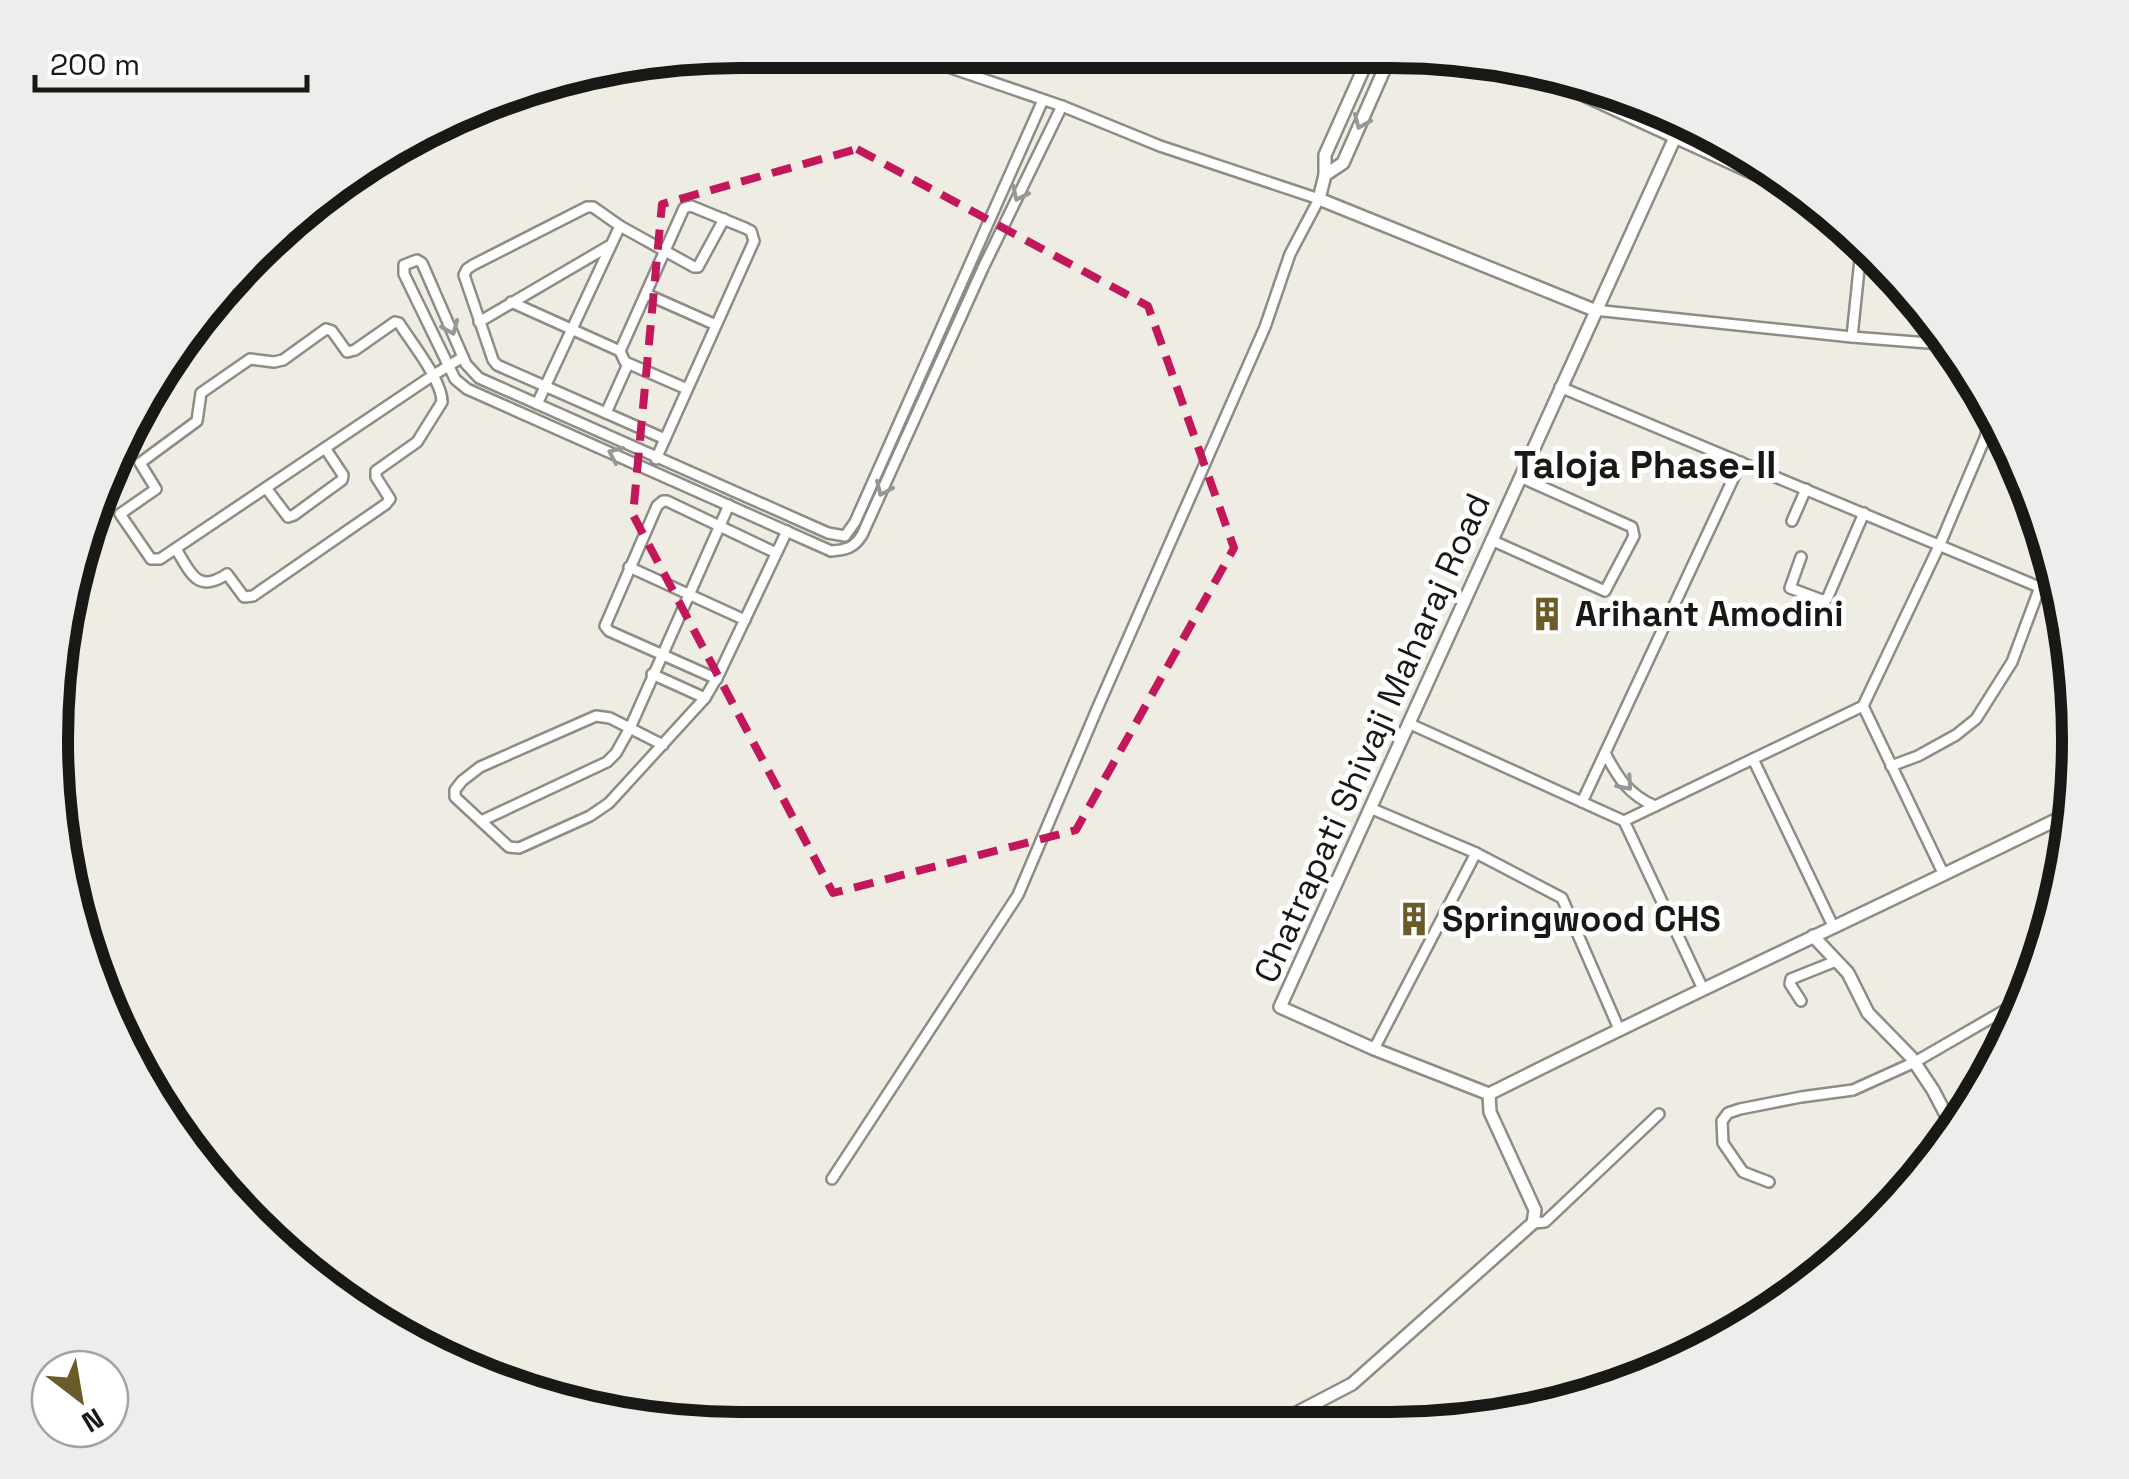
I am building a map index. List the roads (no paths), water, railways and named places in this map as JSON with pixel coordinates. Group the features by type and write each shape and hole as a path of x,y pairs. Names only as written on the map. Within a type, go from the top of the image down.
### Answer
{"street":[{"path":"950,68 1062,106 1160,146 1319,199 1594,310 1932,344"},
{"path":"832,1179 1018,895 1265,327 1290,254 1319,199 1325,155 1363,68"},
{"path":"1325,175 1343,163 1385,68"},
{"path":"1588,97 1749,172"},
{"path":"1043,100 845,536 828,533 479,378 463,357 422,263 410,261 402,270 456,379 467,389 831,551 851,548 862,535 974,286 1062,106"},
{"name":"Chatrapati Shivaji Maharaj Road","path":"1489,1094 1280,1007 1677,132"},
{"path":"652,471 754,240 752,232 687,206 620,351 628,364 688,389"},
{"path":"665,440 497,365 464,275 466,269 582,208 594,207 620,226 698,267 724,219"},
{"path":"537,404 620,226"},
{"path":"479,322 612,244"},
{"path":"1852,338 1860,259"},
{"path":"416,297 434,288"},
{"path":"646,294 716,325"},
{"path":"511,302 620,351"},
{"path":"176,549 201,582 214,583 228,574 244,596 253,596 386,504 390,499 376,471 423,436 442,402 432,376 395,322 347,352 332,331 326,330 283,360 250,359 201,394 198,420 140,463 156,489 120,514 151,559 160,559 176,549 432,376 463,357"},
{"path":"606,414 628,364"},
{"path":"1560,387 2044,589"},
{"path":"1624,821 1862,706 1940,544 1987,433"},
{"path":"266,488 284,514 294,515 342,480 325,448"},
{"path":"1582,802 1741,462"},
{"path":"1491,540 1605,591 1634,536 1632,528 1520,477"},
{"path":"1792,521 1806,489"},
{"path":"716,678 604,626 657,506 663,501 776,554"},
{"path":"482,821 607,762 616,752 729,505"},
{"path":"1802,557 1790,588 1827,599 1864,513"},
{"path":"663,745 610,718 596,716 480,767 462,781 454,794 509,847 524,848 600,810 663,745 705,698 787,531"},
{"path":"845,536 851,548"},
{"path":"630,567 745,620"},
{"path":"1892,766 1956,736 1976,719 2012,662 2040,587"},
{"path":"652,674 705,698"},
{"path":"1862,706 1944,876"},
{"path":"1408,723 1624,821 1703,989"},
{"path":"1605,753 1626,788 1656,806"},
{"path":"1753,759 1833,926"},
{"path":"1370,808 1476,853 1562,898 1619,1029"},
{"path":"1533,1223 1535,1210 1490,1112 1489,1094 2057,820"},
{"path":"1374,1049 1476,853"},
{"path":"1812,936 1848,973 1868,1013 1914,1062 1947,1115"},
{"path":"1801,1001 1791,979 1836,961"},
{"path":"1770,1182 1743,1172 1731,1156 1722,1131 1722,1120 1728,1113 1853,1090 1914,1062 2004,1010"},
{"path":"1299,1412 1352,1384 1533,1223 1545,1222 1659,1114"}],"place":[{"name":"Arihant Amodini","path":"1547,614"},
{"name":"Springwood CHS","path":"1414,919"}],"district":[{"name":"Taloja Phase-II","path":"1645,465"}]}
